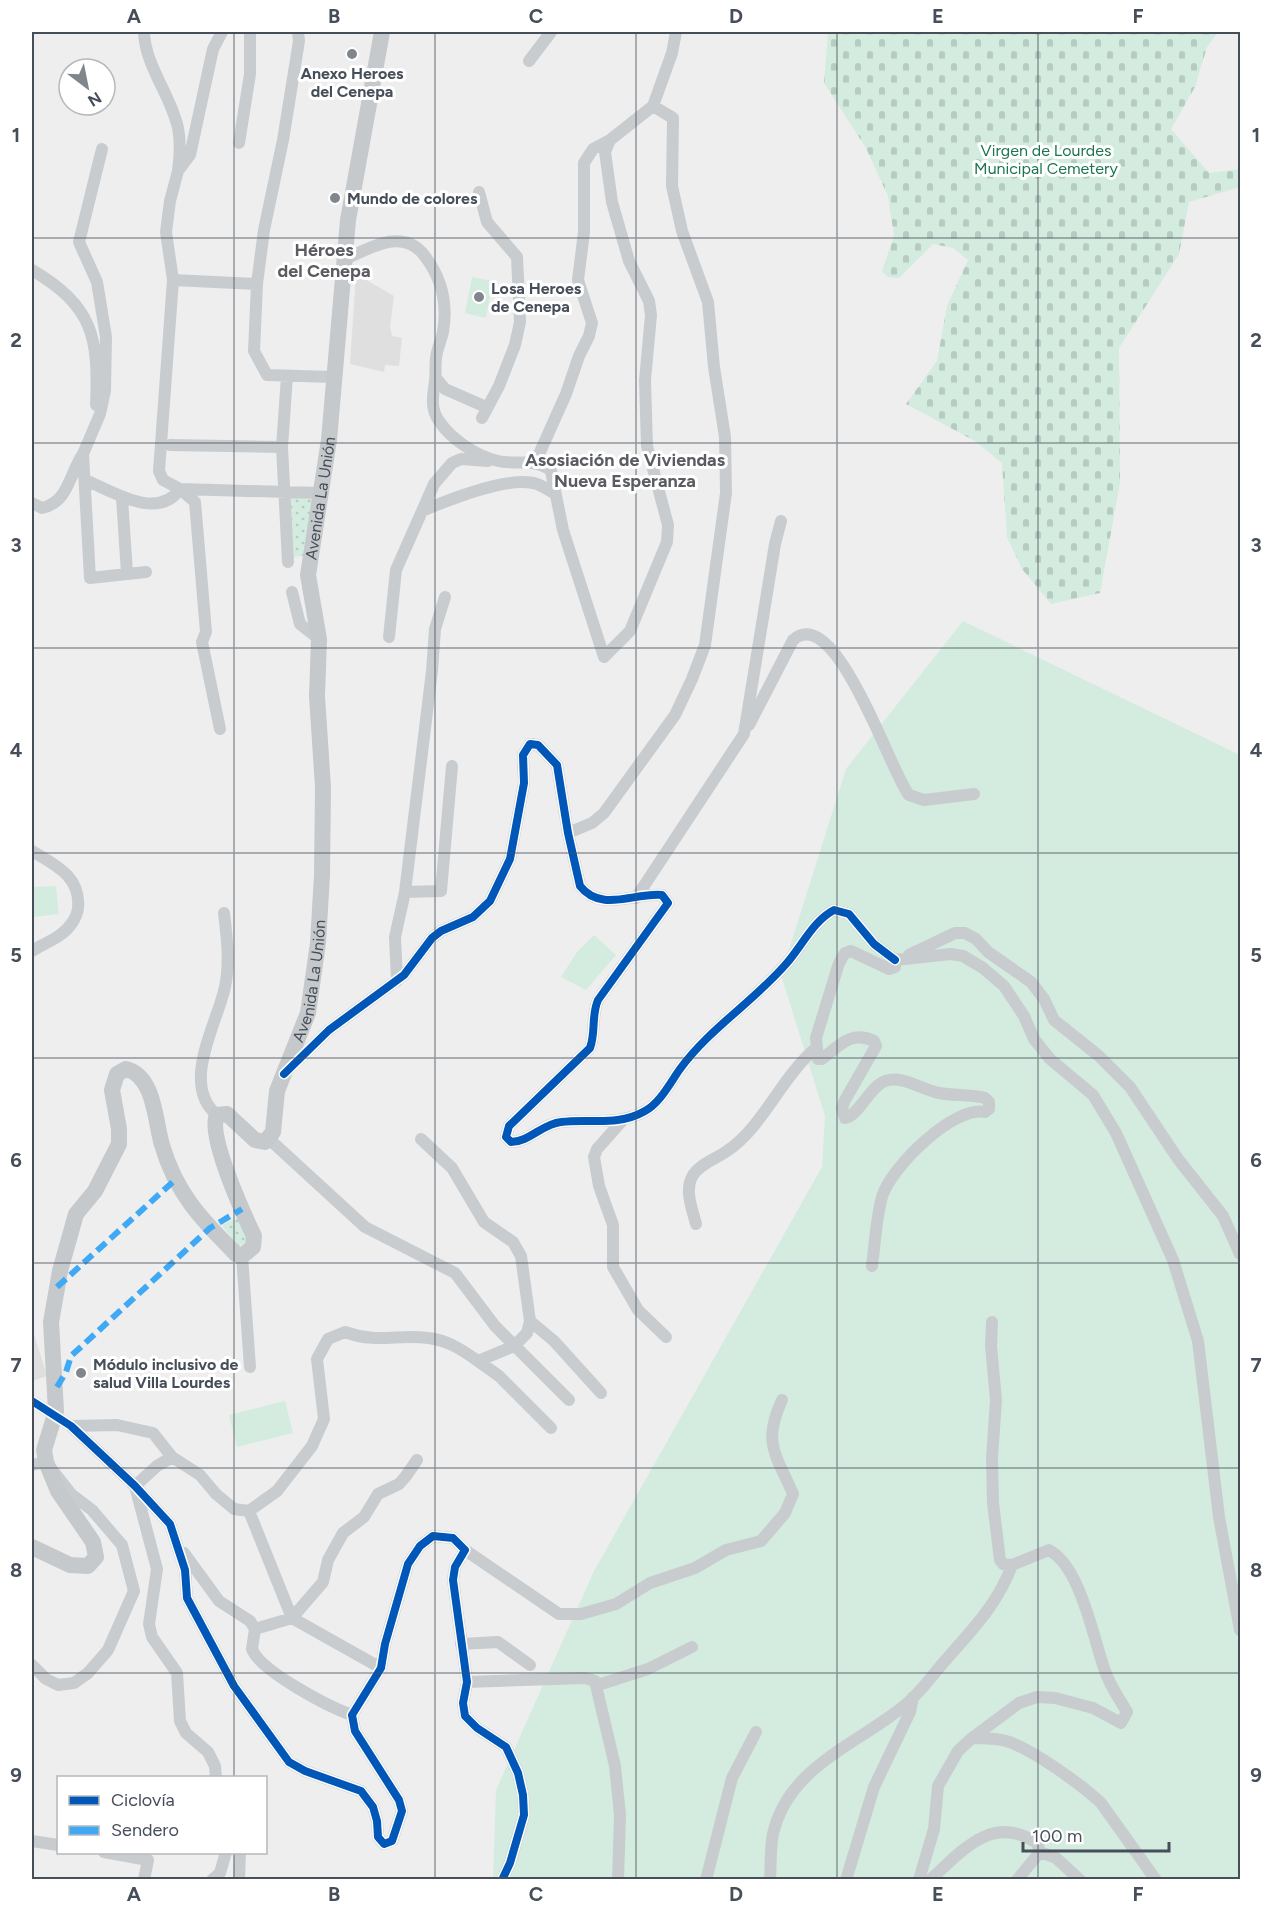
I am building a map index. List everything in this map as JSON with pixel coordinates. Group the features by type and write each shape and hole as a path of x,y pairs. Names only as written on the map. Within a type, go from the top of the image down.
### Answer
{"main road":[{"name":"Avenida La Unión","path":"269,1139 273,1132 277,1091 308,1013 318,943 323,798 317,696 319,639 308,575 322,493 348,220 382,32"},
{"path":"32,1547 52,1558 88,1566 93,1562 97,1552 39,1463 54,1416 57,1387 50,1339 60,1271 76,1214 95,1191 119,1144 119,1129 112,1090 120,1072 130,1070 141,1077 156,1113 161,1143 175,1180 192,1210 236,1254 242,1256 254,1247 254,1236 218,1144 214,1124 217,1115 227,1114 232,1117 255,1140 265,1142 269,1139"}],"street":[{"path":"144,32 145,47 178,128 181,148 166,232 173,280 158,458 163,480 190,497 196,508 206,632 202,642 220,729"},
{"path":"178,171 190,156 213,49 222,32"},
{"path":"239,143 250,74 250,32"},
{"path":"298,32 299,41 283,140 264,230 257,284 254,351 256,360 267,375 333,377"},
{"path":"530,61 551,32"},
{"path":"525,463 536,458 540,452 566,394 592,323 578,280 584,232 582,169 593,149 610,140 653,106 676,32"},
{"path":"568,833 591,823 611,805 675,715 684,697 705,645 726,493 725,437 714,368 708,302 682,231 672,186 674,118 653,106"},
{"path":"388,637 396,570 434,484 452,463 461,459 544,465 551,471 554,493 604,657 630,631 667,542 668,525 647,446 645,380 651,315 649,301 629,261 612,202 605,152 610,140"},
{"path":"32,503 42,508 58,502 83,454 105,391 106,337 97,282 78,242 102,149"},
{"path":"436,378 445,389 484,413 499,386 515,345 520,322 518,263 513,252 487,222 479,192"},
{"path":"346,259 378,243 409,242 417,246 440,280 446,301 443,331 436,358 433,410 439,421 467,448 498,461"},
{"path":"32,270 74,300 86,319 95,353 94,427"},
{"path":"173,280 257,284"},
{"path":"287,376 282,447 288,562"},
{"path":"170,445 282,447"},
{"path":"83,454 90,578 146,572"},
{"path":"85,480 122,498 143,504 163,500 175,495 180,489"},
{"path":"422,511 467,493 516,483 536,483 554,493"},
{"path":"180,489 322,493"},
{"path":"122,498 128,573"},
{"path":"744,734 773,555 781,521"},
{"path":"292,591 300,624 319,639"},
{"path":"397,981 395,937 405,892 432,671 435,628 445,597"},
{"path":"636,898 744,734 793,640 799,634 807,634 832,650 854,678 868,715 909,795 924,800 974,794"},
{"path":"284,1074 329,1030 397,981 432,938 441,931 473,917 490,901 510,859 524,783 523,755 530,744 538,744 556,765 578,876 586,893 621,901 662,895 667,900 668,906 598,1000 594,1010 594,1037 590,1048 509,1126 506,1137 510,1142 521,1141 559,1122 622,1120 647,1110 658,1099 698,1045 734,1016 786,965 827,914 839,909 849,914 874,944 900,959 951,954 963,956 1004,986 1024,1016 1034,1039 1050,1059 1094,1095 1116,1133 1173,1260 1198,1341 1219,1517 1240,1630"},
{"path":"405,892 441,891 452,766"},
{"path":"32,851 72,879 78,890 78,902 73,921 60,935 32,951"},
{"path":"217,1115 209,1109 205,1100 201,1075 225,986 228,949 224,913"},
{"path":"872,1266 883,1195 893,1177 930,1136 951,1120 975,1110 985,1112 989,1109 989,1102 985,1098 974,1095 937,1093 900,1080 885,1081 875,1088 852,1116 845,1118 842,1108 844,1100 867,1057 874,1051 874,1041 866,1037 853,1037 834,1047 821,1060 816,1053 816,1038 839,963 845,953 855,951 889,969 895,967 900,959 955,933 965,933 976,939 988,951 1031,982 1044,999 1054,1020 1099,1056 1130,1088 1178,1159 1223,1216 1240,1254"},
{"path":"696,1224 689,1198 694,1174 705,1163 728,1151 753,1128 798,1063 817,1047"},
{"path":"622,1120 597,1149 594,1157 599,1186 613,1225 613,1267 638,1310 666,1337"},
{"path":"269,1139 365,1227 455,1274 495,1326 569,1400"},
{"path":"421,1139 452,1168 484,1221 513,1242 521,1256 530,1321 527,1333 514,1346 478,1361"},
{"path":"242,1256 250,1367"},
{"path":"530,1321 554,1341 601,1393"},
{"path":"919,1880 934,1829 938,1786 958,1751 972,1738 1019,1704 1037,1697 1055,1698 1094,1708 1115,1722 1121,1723 1127,1712 1113,1690 1075,1581 1064,1562 1049,1551 1012,1565 1003,1564 1000,1560 993,1503 992,1458 996,1400 991,1346 992,1322"},
{"path":"71,1426 117,1425 153,1433 172,1457 200,1476 234,1509 249,1510 277,1491 312,1446 324,1419 317,1359 328,1339 345,1332 365,1339 427,1338 454,1344 499,1376 551,1428"},
{"path":"180,1547 187,1598 234,1686 289,1762 361,1791 373,1807 380,1842 387,1844 392,1841 402,1811 399,1800 355,1731 352,1715 381,1668 385,1644 408,1564 414,1555 433,1536 444,1535 453,1538 465,1550 559,1614 570,1616 616,1604 650,1583 696,1568 726,1550 751,1545 770,1533 791,1505 793,1494 776,1457 771,1436 772,1421 782,1400"},
{"path":"32,1401 71,1426 135,1486 170,1524 180,1547 219,1600 250,1621 255,1629 252,1648 261,1662 320,1701 352,1715"},
{"path":"135,1486 157,1466 172,1457"},
{"path":"255,1629 292,1618 323,1582 328,1560 343,1533 364,1517 378,1494 399,1484 417,1460"},
{"path":"32,1665 46,1679 58,1685 74,1683 88,1673 108,1650 134,1591 122,1545 92,1510 71,1494 39,1463"},
{"path":"135,1486 157,1569 149,1624 152,1637 177,1673 183,1727 196,1744 208,1752 215,1766 216,1776"},
{"path":"249,1510 292,1618 381,1668"},
{"path":"465,1550 455,1567 453,1580 467,1682 463,1703 465,1716 477,1728 506,1747 518,1773 523,1795 524,1815 510,1863 501,1880"},
{"path":"770,1880 773,1834 786,1801 796,1785 831,1756 913,1697 989,1611 1003,1590 1012,1565"},
{"path":"461,1644 498,1642 530,1665"},
{"path":"467,1682 585,1678 598,1685 648,1669 692,1647"},
{"path":"598,1685 616,1776 620,1815 618,1880"},
{"path":"846,1880 874,1787 910,1712 913,1697"},
{"path":"706,1880 732,1778 756,1732"},
{"path":"972,1738 1008,1741 1024,1748 1091,1793 1101,1803 1156,1880"},
{"path":"930,1880 970,1845 994,1831 1009,1830 1027,1836 1037,1843 1040,1852"},
{"path":"32,1841 57,1845"},
{"path":"1017,1880 1040,1852"},
{"path":"1040,1852 1056,1858 1080,1880"},
{"path":"115,1854 148,1860 144,1880"},
{"path":"212,1880 220,1873 225,1854"},
{"path":"239,1880 240,1854"}],"shaded area":[{"path":"356,274 394,296 390,327 392,336 402,338 399,366 385,365 384,372 350,364"},
{"path":"32,1288 34,1334 47,1376 32,1381"}],"green space":[{"name":"Virgen de Lourdes Municipal Cemetery","path":"828,32 1218,32 1207,47 1195,87 1171,129 1209,173 1240,169 1240,187 1189,202 1179,254 1119,348 1120,483 1100,593 1051,604 1022,569 1007,537 1002,463 975,441 906,404 937,361 947,306 968,260 953,248 933,244 899,278 888,277 882,271 894,236 888,196 866,148 824,83"},
{"name":"Losa Heroes de Cenepa","path":"472,277 493,281 486,318 465,313"},
{"path":"289,495 319,497 306,556 293,557"},
{"path":"963,621 1240,755 1240,1879 493,1880 496,1790 594,1571 822,1167 825,1116 781,975 846,769"},
{"path":"56,886 59,914 33,917 32,887"},
{"path":"594,935 616,955 586,990 561,977 577,952"},
{"path":"239,1217 248,1241 238,1247 222,1225"},
{"path":"285,1401 293,1433 237,1447 229,1415"}],"marked path":[{"path":"57,1287 175,1180"},
{"path":"57,1387 66,1372 71,1356 210,1228 242,1209"}],"cycle path":[{"path":"284,1074 329,1030 404,975 432,938 441,931 473,917 490,901 510,859 524,783 523,755 530,744 538,745 557,765 568,833 580,886 588,894 608,900 662,895 668,903 598,1000 590,1048 509,1126 506,1137 511,1142 524,1139 554,1123 624,1119 645,1111 660,1098 680,1069 704,1041 773,978 814,927 834,910 849,914 874,944 895,960"},
{"path":"32,1401 71,1426 135,1486 170,1524 185,1570 187,1598 234,1686 289,1762 305,1771 361,1791 373,1807 378,1837 384,1844 392,1841 402,1811 399,1800 355,1731 352,1715 381,1668 385,1644 408,1564 420,1546 433,1536 453,1538 465,1550 455,1567 453,1580 467,1682 463,1703 465,1716 477,1728 506,1747 518,1773 523,1795 524,1815 510,1863 502,1880"}],"place":[{"name":"Anexo Heroes del Cenepa","path":"352,54"},
{"name":"Mundo de colores","path":"335,198"},
{"name":"Losa Heroes de Cenepa","path":"479,297"},
{"name":"Módulo inclusivo de salud Villa Lourdes","path":"81,1373"}],"district":[{"name":"Héroes del Cenepa","path":"324,260"},
{"name":"Asosiación de Viviendas Nueva Esperanza","path":"625,470"}]}
